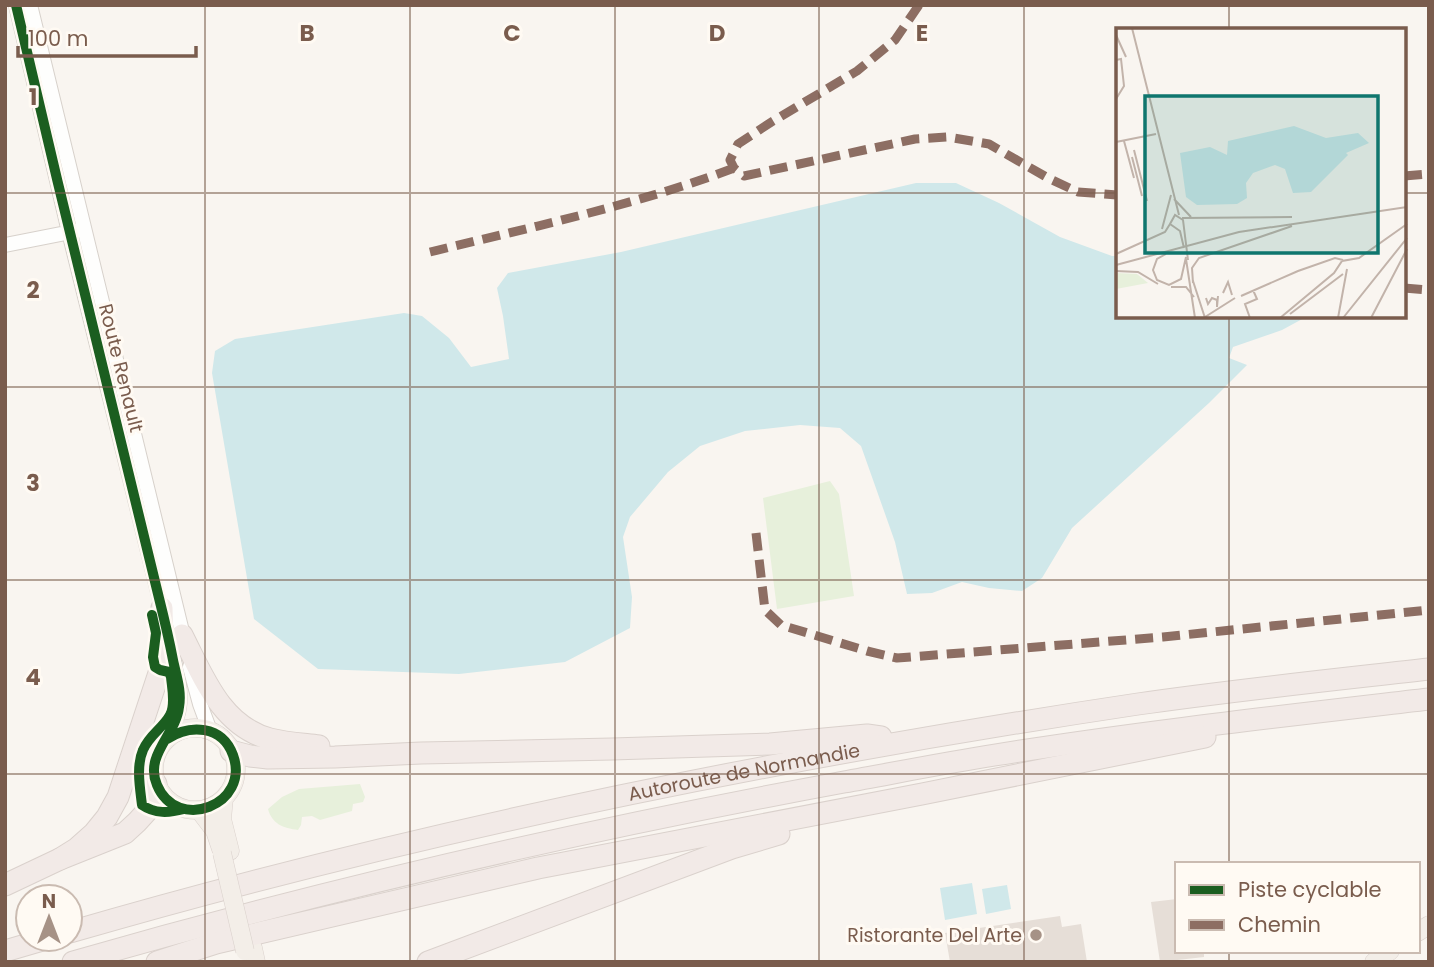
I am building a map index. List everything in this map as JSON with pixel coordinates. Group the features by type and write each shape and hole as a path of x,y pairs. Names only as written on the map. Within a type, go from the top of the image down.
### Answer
{"highway":[{"path":"60,859 94,833 118,797 160,670 163,645 162,608"},
{"path":"182,635 219,704 248,731 291,743 421,753"},
{"name":"Autoroute de Normandie","path":"84,928 177,901 359,855 574,805 904,742 1142,704 1429,669"},
{"name":"Autoroute de Normandie","path":"73,962 186,929 377,880 580,834 787,793 992,755 1147,732 1429,699"},
{"path":"156,962 216,943 538,867 1203,738 1235,721"},
{"path":"231,751 268,758 335,757 757,745 867,735 904,742"},
{"path":"5,885 125,833 147,811 156,784"},
{"path":"428,962 732,848 802,827 881,808 922,794"}],"main road":[{"path":"167,739 187,729 209,731"},
{"name":"Route Renault","path":"209,731 226,743 231,751"},
{"name":"Route Renault","path":"156,784 155,759 159,748 167,739"},
{"path":"156,784 173,804 185,809 199,810 213,806 224,798 232,786 235,762 231,751"},
{"path":"224,798 222,819 226,852 250,956"},
{"path":"199,810 215,831 226,852"}],"street":[{"name":"Route Renault","path":"16,5 180,690 180,706 167,739"},
{"name":"Route Renault","path":"30,5 182,635 209,731"},
{"path":"5,245 76,231 80,233 92,279 98,285"}],"green space":[{"path":"830,481 839,494 854,596 777,609 763,498"},
{"path":"360,784 365,797 363,802 353,804 352,811 320,820 312,816 302,817 298,830 279,824 268,809 282,797 299,789"}],"water":[{"path":"916,183 956,183 1060,237 1116,256 1116,318 1304,318 1282,330 1233,347 1229,358 1247,365 1072,528 1042,578 1022,591 962,582 932,593 907,594 895,542 861,446 840,428 800,425 745,431 700,446 668,472 630,517 623,537 632,597 630,628 565,662 459,674 318,669 254,619 212,373 215,351 235,339 404,313 422,316 449,338 471,367 509,359 497,288 508,273 621,252"},
{"path":"972,883 977,914 945,920 940,888"},
{"path":"1007,885 1011,909 986,914 982,889"}],"building":[{"path":"1175,899 1175,953 1204,953 1204,957 1160,962 1151,902"},
{"path":"1060,916 1062,927 1081,924 1087,962 950,962 945,933"}],"marked path":[{"path":"919,5 895,40 857,71 738,144 730,160 734,168 744,176 915,139 948,137 989,144 1078,192 1116,195"},
{"path":"430,252 622,204 734,168"},
{"path":"1406,176 1429,174"},
{"path":"1406,288 1429,290"},
{"path":"756,533 765,610 781,625 897,658 1163,637 1429,610"}],"cycle path":[{"path":"16,5 178,683 180,701 177,717 155,764 157,785 167,800 180,808 195,810 209,807 222,799 232,788 236,773 233,755 221,738 204,730 195,730 185,731 167,739"},
{"path":"152,615 156,633 153,657 155,667 169,672 173,701 170,715 149,740 141,756 139,777 142,805 162,812 184,809"}],"place":[{"name":"Ristorante Del Arte","path":"1036,935"}]}
